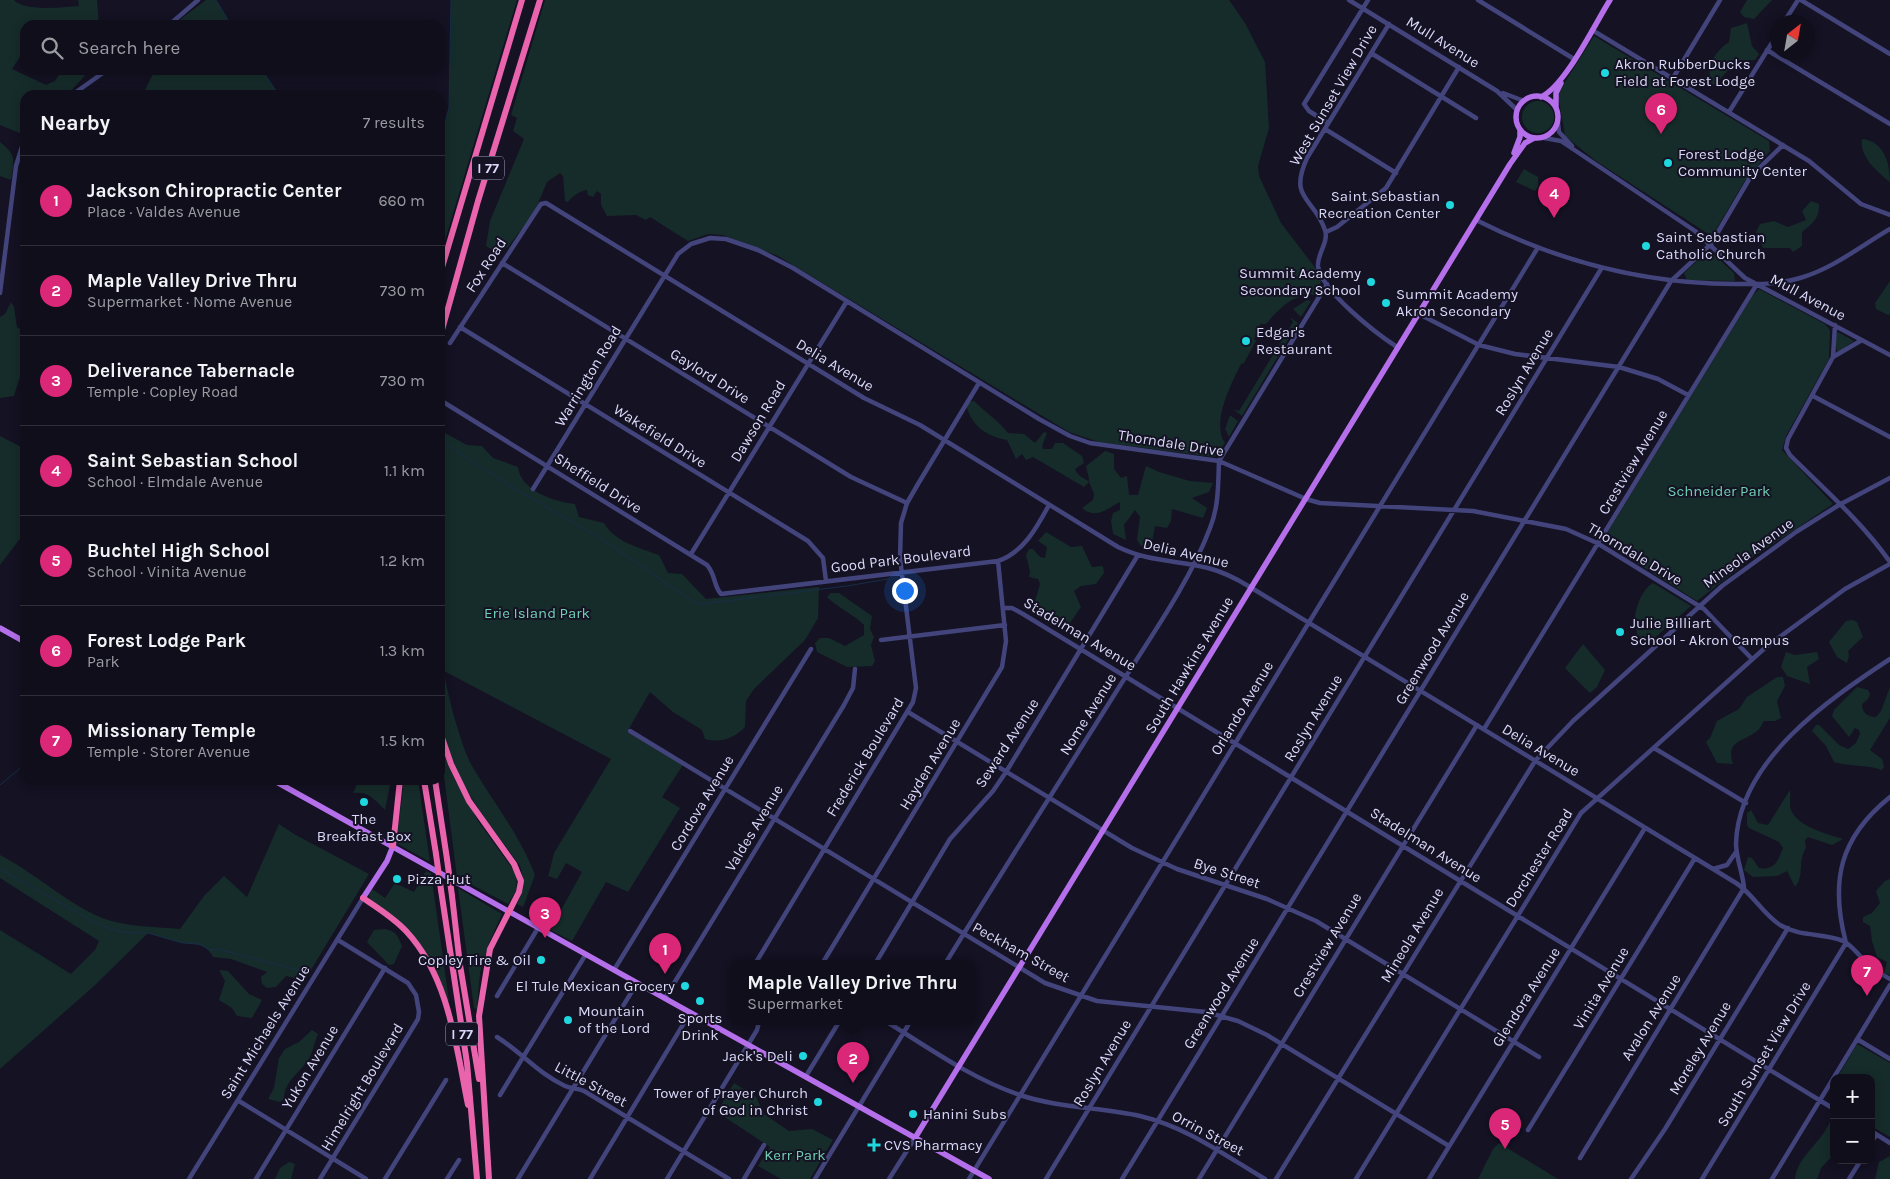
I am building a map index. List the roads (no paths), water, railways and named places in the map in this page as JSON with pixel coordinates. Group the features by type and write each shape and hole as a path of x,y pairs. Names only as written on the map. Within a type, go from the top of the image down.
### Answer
{"highway":[{"name":"I 77","path":"445,257 522,0"},
{"name":"I 77","path":"445,319 478,201 540,0"},
{"path":"445,747 451,764 470,802 518,871 520,889 490,949 479,1016 485,1115"},
{"path":"392,846 399,785"},
{"name":"I 77","path":"425,785 467,1063 476,1147 477,1179"},
{"name":"I 77","path":"436,785 460,965 485,1115 489,1179"},
{"path":"364,898 388,914 406,931 422,952 434,974 448,1014 476,1147"}],"main road":[{"path":"1564,75 1556,93 1558,123 1553,132 1544,138 1534,138 1520,130 1516,120 1517,110 1524,101 1549,93 1564,75 1608,1"},
{"path":"1541,96 1550,100 1556,108"},
{"name":"South Hawkins Avenue","path":"1510,164 1520,137 1520,130"},
{"name":"South Hawkins Avenue","path":"915,1138 1510,164 1525,143 1534,138"},
{"path":"0,628 20,639"},
{"path":"282,785 989,1179"},
{"path":"364,898 387,861 392,846"}],"street":[{"path":"175,20 198,0"},
{"name":"Mull Avenue","path":"1349,0 1497,91 1517,110"},
{"path":"1328,123 1309,111 1304,104 1368,0"},
{"path":"1478,0 1574,59"},
{"path":"1673,78 1720,0"},
{"path":"1789,15 1799,0 1890,54"},
{"name":"West Sunset View Drive","path":"1326,232 1322,222 1303,196 1299,184 1300,172 1389,24"},
{"path":"1592,30 1809,161 1861,204 1890,215"},
{"path":"1730,112 1770,45"},
{"path":"1767,50 1890,124"},
{"path":"1371,53 1476,118"},
{"path":"1397,347 1359,318 1327,284 1319,270 1318,258 1326,232 1337,227 1386,188 1459,67"},
{"path":"79,90 100,75"},
{"name":"Mull Avenue","path":"1497,91 1524,101"},
{"name":"Mull Avenue","path":"1558,123 1559,132 1575,149"},
{"path":"1325,129 1396,173"},
{"name":"Mull Avenue","path":"1544,138 1555,138 1575,149 1711,244 1745,278 1890,355"},
{"name":"Greenwood Avenue","path":"1122,1179 1671,281 1711,244 1751,176 1783,145"},
{"path":"0,293 16,166 20,148"},
{"name":"Fox Road","path":"450,343 544,202"},
{"name":"Delia Avenue","path":"544,202 864,398 905,416 1118,547 1160,561 1194,564 1223,572 1250,587 1744,888 1767,915 1788,928 1803,934 1834,938 1846,942"},
{"path":"1476,220 1537,249 1601,270 1671,281 1757,284 1777,284 1811,275 1890,229"},
{"name":"Thorndale Drive","path":"664,275 685,248 698,240 716,238 740,244 775,258 979,383 1053,427 1078,439 1106,446 1219,461 1306,499 1320,503 1381,505 1488,513 1566,528 1597,543 1698,606 1752,659"},
{"name":"Orlando Avenue","path":"969,1179 1537,249"},
{"name":"Gaylord Drive","path":"502,263 851,477 907,503"},
{"name":"Roslyn Avenue","path":"1046,1179 1601,270"},
{"name":"Warrington Road","path":"533,490 664,275"},
{"name":"Nome Avenue","path":"947,960 1008,862 1050,799 1194,564 1214,517 1218,495 1219,461 1327,284"},
{"name":"Crestview Avenue","path":"1484,729 1757,284"},
{"name":"Dawson Road","path":"691,554 846,301"},
{"path":"1419,314 1479,345 1515,354 1619,367 1658,379 1688,395"},
{"path":"1834,325 1834,357 1786,446 1790,455 1839,505 1857,520 1890,563"},
{"name":"Wakefield Drive","path":"460,327 815,546 823,558 826,581"},
{"path":"1834,357 1862,340"},
{"name":"Frederick Boulevard","path":"758,960 913,702 916,688 902,572 900,534 907,503 979,383"},
{"path":"1813,396 1890,437"},
{"name":"Sheffield Drive","path":"445,403 691,554 711,570 719,592 730,594"},
{"name":"Mineola Avenue","path":"1276,1179 1535,761 1573,721 1698,606 1773,548 1839,505 1890,478"},
{"name":"Good Park Boulevard","path":"730,594 998,561 1006,558 1023,546 1049,505"},
{"name":"Seward Avenue","path":"876,960 961,825 993,791 1006,772 1138,555"},
{"name":"Hayden Avenue","path":"824,960 1002,667 1006,649 998,561"},
{"name":"Dorchester Road","path":"1356,1179 1576,819 1752,659 1824,604 1890,563"},
{"name":"Stadelman Avenue","path":"1003,608 1017,610 1830,1106"},
{"path":"881,640 1004,625"},
{"name":"Cordova Avenue","path":"614,970 811,649"},
{"path":"1744,888 1737,851 1738,834 1746,803 1768,762 1794,732 1843,691 1890,659"},
{"name":"Valdes Avenue","path":"664,998 849,695 854,682 855,668"},
{"name":"Bye Street","path":"908,712 1102,831 1162,863 1288,908 1346,938 1539,1057"},
{"name":"Crestview Avenue","path":"1199,1179 1477,725"},
{"name":"Peckham Street","path":"630,731 1045,983 1080,996 1108,1003 1194,1010 1222,1016 1248,1025 1449,1146"},
{"path":"1654,748 1746,803"},
{"path":"1890,797 1861,826 1848,849 1842,867 1837,898 1846,942 1867,964 1890,979"},
{"name":"Glendora Avenue","path":"1429,1179 1645,828"},
{"path":"1713,869 1727,865 1737,851"},
{"name":"Vinita Avenue","path":"1528,1130 1695,858"},
{"name":"Avalon Avenue","path":"1580,1158 1744,888"},
{"name":"Saint Michaels Avenue","path":"189,1179 313,977 364,898"},
{"path":"497,996 538,928"},
{"name":"Moreley Avenue","path":"1631,1179 1665,1129 1788,928"},
{"path":"338,940 385,968"},
{"name":"South Sunset View Drive","path":"1702,1179 1846,942"},
{"path":"500,1095 586,954"},
{"name":"Himelright Boulevard","path":"320,1179 418,1019 419,1005 410,985 385,968"},
{"name":"Yukon Avenue","path":"256,1179 385,968"},
{"path":"518,1179 637,983"},
{"path":"1772,1179 1890,985"},
{"path":"590,1179 690,1013"},
{"path":"667,1179 758,1025"},
{"path":"806,1076 837,1025"},
{"name":"Orrin Street","path":"892,1025 958,1066 982,1079 1020,1095 1131,1114 1158,1121 1186,1132 1265,1179"},
{"path":"815,1179 908,1025"},
{"name":"Little Street","path":"497,1038 534,1067 565,1086 584,1091 728,1179"},
{"path":"1857,1039 1890,1059"},
{"path":"385,1179 446,1080"},
{"path":"238,1101 366,1179"},
{"path":"1876,1135 1890,1143"},
{"name":"South Hawkins Avenue","path":"890,1179 915,1138"},
{"path":"744,1179 764,1145"},
{"path":"447,1179 459,1160"},
{"path":"1849,1179 1858,1164"}],"waterway":[{"path":"216,0 228,20"},
{"path":"445,123 449,108 451,0"},
{"path":"265,75 276,90"},
{"path":"445,443 510,486 597,536 694,602 701,604 847,586 888,579"},
{"path":"0,785 20,768"},
{"path":"0,869 100,925 121,932 148,933 183,943 200,944 210,950 217,949 309,973"}],"place":[{"name":"Akron RubberDucks Field at Forest Lodge","path":"1605,73"},
{"name":"Forest Lodge Park","path":"1661,134"},
{"name":"Forest Lodge Community Center","path":"1668,163"},
{"name":"Saint Sebastian Recreation Center","path":"1450,205"},
{"name":"Saint Sebastian School","path":"1554,218"},
{"name":"Saint Sebastian Catholic Church","path":"1646,246"},
{"name":"Summit Academy Secondary School","path":"1371,282"},
{"name":"Summit Academy Akron Secondary","path":"1386,303"},
{"name":"Edgar's Restaurant","path":"1246,341"},
{"name":"Julie Billiart School - Akron Campus","path":"1620,632"},
{"name":"The Breakfast Box","path":"364,802"},
{"name":"Pizza Hut","path":"397,879"},
{"name":"Deliverance Tabernacle","path":"545,938"},
{"name":"Copley Tire & Oil","path":"541,960"},
{"name":"Jackson Chiropractic Center","path":"665,974"},
{"name":"El Tule Mexican Grocery","path":"685,986"},
{"name":"Missionary Temple","path":"1867,996"},
{"name":"Sports Drink","path":"700,1001"},
{"name":"Mountain of the Lord","path":"568,1020"},
{"name":"Jack's Deli","path":"803,1056"},
{"name":"Maple Valley Drive Thru","path":"853,1083"},
{"name":"Tower of Prayer Church of God in Christ","path":"818,1102"},
{"name":"Hanini Subs","path":"913,1114"},
{"name":"CVS Pharmacy","path":"874,1145"},
{"name":"Buchtel High School","path":"1505,1149"}],"park label":[{"name":"Schneider Park","path":"1719,491"},
{"name":"Erie Island Park","path":"537,613"},
{"name":"Kerr Park","path":"795,1155"}]}
